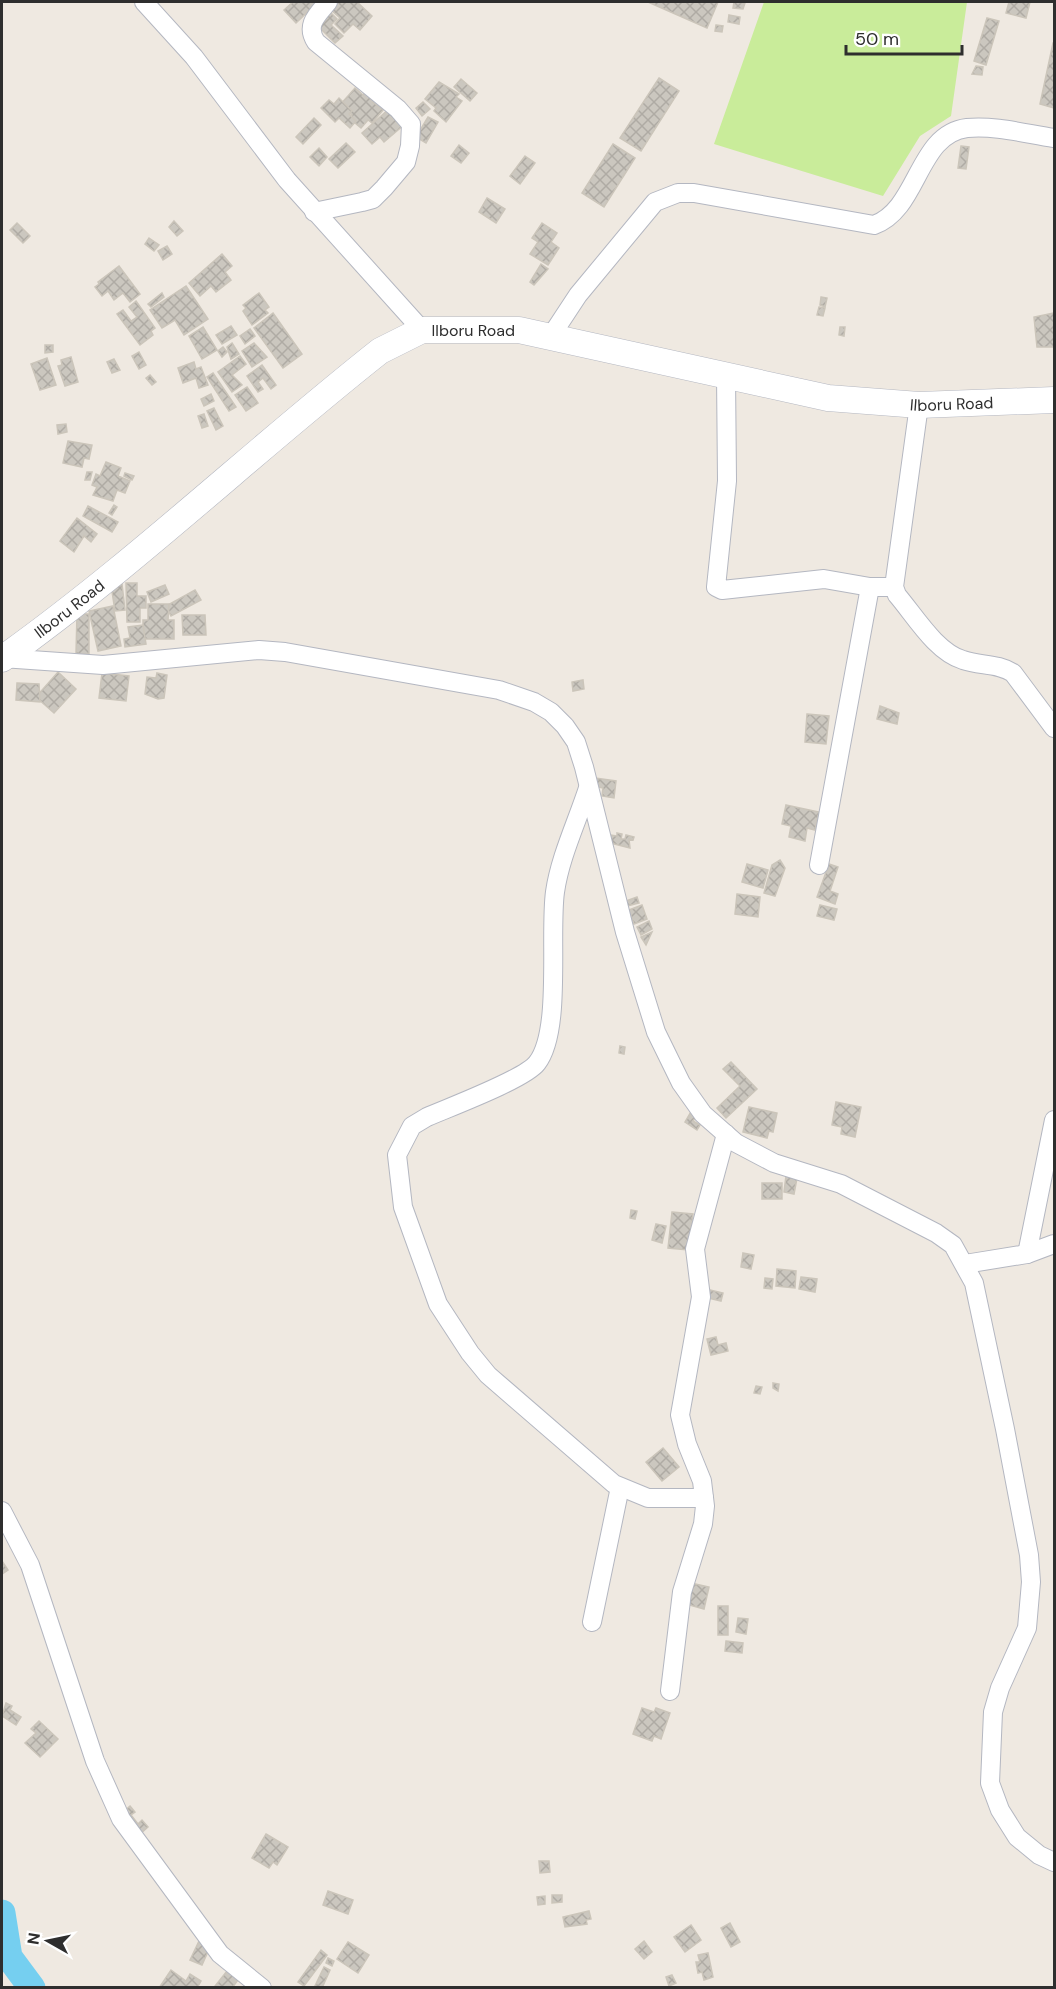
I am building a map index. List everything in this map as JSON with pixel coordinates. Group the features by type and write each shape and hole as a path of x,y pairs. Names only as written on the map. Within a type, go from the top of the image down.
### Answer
{"street":[{"path":"144,2 194,57 314,212 422,330"},
{"path":"314,212 373,199 406,162 412,132 408,119 398,109 313,37 311,24 328,2"},
{"path":"551,336 578,296 655,202 665,196 694,193 874,225 889,219 899,207 928,156 940,141 952,133 966,128 1054,138"},
{"name":"Ilboru Road","path":"2,659 122,566 380,351 422,330 519,330 828,398 919,405 1054,400"},
{"path":"726,375 726,491 716,587 722,590 824,579 870,587 894,587"},
{"path":"919,405 894,587 897,595 951,656 1005,668 1013,673 1054,728"},
{"path":"819,865 870,587"},
{"path":"2,659 103,665 259,650 285,652 499,690 534,702 566,726 576,742 626,932 656,1032 681,1083 703,1114 736,1143 774,1162 841,1184 936,1233 953,1245 974,1283 1029,1555 1031,1582 1027,1628 1000,1688 993,1712 990,1783 1000,1810 1017,1837 1039,1855 1054,1862"},
{"path":"588,788 555,891 548,1037 542,1054 529,1070 412,1126 400,1144 397,1168 404,1207 438,1304 470,1353 488,1375 620,1487 648,1498 704,1498"},
{"path":"1027,1254 1054,1120"},
{"path":"670,1691 682,1592 703,1524 702,1481 687,1444 680,1414 701,1297 695,1258 698,1231 726,1134"},
{"path":"965,1264 1027,1254 1054,1244"},
{"path":"592,1622 620,1487"},
{"path":"2,1511 30,1565 95,1761 121,1819 209,1941 220,1954 262,1988"}],"green space":[{"path":"764,2 967,2 951,116 920,136 883,196 714,144"}],"building":[{"path":"293,2 318,2 296,23 284,10"},
{"path":"338,2 357,2 372,16 360,30 353,24 344,33 335,24 340,18 330,9"},
{"path":"648,2 718,2 707,28"},
{"path":"734,2 745,3 743,9 733,8"},
{"path":"1009,2 1030,2 1026,18 1006,13"},
{"path":"329,11 337,19 331,25 343,36 335,43 316,24"},
{"path":"729,15 740,17 739,24 728,22"},
{"path":"987,18 999,21 986,65 974,61"},
{"path":"716,25 723,26 722,32 715,31"},
{"path":"1054,43 1054,108 1040,104"},
{"path":"976,66 983,67 982,75 972,74"},
{"path":"659,78 679,91 641,151 620,138"},
{"path":"461,79 477,93 470,101 454,87"},
{"path":"439,82 459,94 456,97 462,101 446,122 434,111 436,108 425,99"},
{"path":"355,88 363,95 368,89 377,96 373,102 383,110 372,123 368,120 361,128 349,118 352,115 340,105"},
{"path":"339,98 352,111 349,114 356,121 350,128 339,118 335,122 321,108 329,100 334,104"},
{"path":"423,102 430,109 422,116 416,108"},
{"path":"390,108 405,124 384,142 380,137 372,144 362,133"},
{"path":"428,117 438,122 426,143 416,137"},
{"path":"314,118 321,125 303,144 296,137"},
{"path":"346,143 355,152 338,168 329,159"},
{"path":"613,144 635,158 604,207 582,193"},
{"path":"459,145 469,153 461,163 451,156"},
{"path":"961,146 969,147 966,169 958,168"},
{"path":"319,148 327,157 319,166 310,157"},
{"path":"525,156 535,163 520,184 510,176"},
{"path":"487,198 505,209 496,223 479,212"},
{"path":"174,221 183,231 177,236 169,227"},
{"path":"17,223 30,236 23,243 10,230"},
{"path":"542,223 557,233 551,242 559,248 548,265 530,254 538,242 532,238"},
{"path":"149,238 159,245 154,251 145,244"},
{"path":"167,246 172,254 163,260 158,251"},
{"path":"222,254 232,266 225,272 231,280 216,292 211,286 200,296 189,283"},
{"path":"541,264 548,269 534,285 530,282"},
{"path":"119,266 140,294 130,302 123,293 114,300 108,291 102,296 95,287"},
{"path":"186,286 208,319 184,335 175,320 162,328 150,310"},
{"path":"162,293 164,297 151,307 148,304"},
{"path":"259,293 269,307 265,310 268,313 252,325 243,311 246,308 243,305"},
{"path":"821,297 827,298 825,307 820,305"},
{"path":"136,301 155,328 151,331 153,335 140,345 117,314 123,310 131,321 137,317 129,307"},
{"path":"819,307 825,308 823,316 817,315"},
{"path":"273,313 302,354 283,368 254,328"},
{"path":"1054,313 1054,347 1037,347 1034,317"},
{"path":"231,326 237,335 222,344 216,335"},
{"path":"203,327 217,350 202,359 189,336"},
{"path":"840,327 845,327 844,336 839,335"},
{"path":"250,329 255,336 245,344 240,336"},
{"path":"232,343 239,354 231,359 227,347"},
{"path":"254,343 267,357 252,367 242,351"},
{"path":"45,345 53,345 53,352 45,353"},
{"path":"223,347 227,352 222,357 218,351"},
{"path":"139,352 146,365 139,369 132,356"},
{"path":"240,356 246,364 232,375 242,385 232,392 218,372"},
{"path":"71,357 78,382 65,386 58,366 62,365 61,360"},
{"path":"47,358 56,385 40,390 31,364"},
{"path":"114,359 120,370 112,373 107,362"},
{"path":"194,362 196,369 201,367 208,385 199,388 196,378 183,383 178,368"},
{"path":"262,365 276,385 271,389 263,378 258,382 263,389 258,392 247,376"},
{"path":"213,373 236,407 229,411 207,377"},
{"path":"150,375 156,382 152,385 146,378"},
{"path":"247,387 258,403 246,411 235,395"},
{"path":"211,394 214,401 204,406 201,399"},
{"path":"214,408 223,426 216,430 207,411"},
{"path":"204,414 208,426 202,428 198,416"},
{"path":"66,424 67,432 58,434 57,425"},
{"path":"68,441 92,445 89,459 84,458 82,467 63,463"},
{"path":"106,462 121,468 118,476 130,481 125,493 117,490 113,501 93,495 97,487 92,485 96,474 100,476"},
{"path":"87,472 92,472 90,480 85,480"},
{"path":"125,473 134,476 132,480 124,476"},
{"path":"114,505 117,507 112,515 109,513"},
{"path":"88,506 118,522 112,532 83,516"},
{"path":"77,518 97,534 91,542 84,536 74,552 60,541"},
{"path":"126,583 137,583 137,596 146,596 146,608 140,608 140,622 127,622"},
{"path":"122,584 125,610 115,611 111,585"},
{"path":"165,585 169,594 151,602 147,592"},
{"path":"195,590 201,600 171,616 166,606"},
{"path":"148,604 169,604 168,620 174,620 174,639 143,639 143,620 148,620"},
{"path":"113,606 121,646 98,651 89,611"},
{"path":"77,614 89,614 89,654 76,654"},
{"path":"182,615 205,615 206,635 183,635"},
{"path":"143,625 146,644 125,647 124,639 130,638 128,627"},
{"path":"58,672 76,689 54,713 36,697"},
{"path":"102,673 129,676 126,701 99,698"},
{"path":"157,673 167,675 164,698 158,699 145,694 147,677 156,678"},
{"path":"583,680 584,689 573,691 572,682"},
{"path":"17,683 39,684 40,702 16,700"},
{"path":"880,706 899,713 897,724 877,719"},
{"path":"807,714 829,716 826,744 805,742"},
{"path":"595,778 616,781 614,798 602,796 603,788 594,786"},
{"path":"786,805 819,812 815,830 807,828 805,841 789,837 791,826 782,824"},
{"path":"617,833 622,834 621,839 625,839 626,835 634,837 633,840 629,839 630,848 610,843 611,835 617,836"},
{"path":"780,860 785,868 775,896 764,893 772,865"},
{"path":"747,864 768,870 763,888 742,882"},
{"path":"829,864 838,867 830,891 838,894 835,904 817,897"},
{"path":"737,894 760,897 758,917 735,914"},
{"path":"637,897 639,903 627,906 626,901"},
{"path":"642,905 647,919 634,924 629,910"},
{"path":"820,905 837,909 834,920 817,916"},
{"path":"649,921 652,929 641,935 637,927"},
{"path":"652,932 646,945 641,937"},
{"path":"620,1046 625,1047 624,1054 619,1053"},
{"path":"731,1062 757,1089 726,1118 717,1108 740,1086 723,1069"},
{"path":"836,1102 861,1107 855,1137 841,1134 842,1127 832,1125"},
{"path":"749,1107 777,1113 773,1132 769,1131 767,1138 743,1132"},
{"path":"692,1110 698,1114 693,1121 700,1125 697,1130 685,1122"},
{"path":"786,1176 797,1178 794,1194 784,1192"},
{"path":"762,1183 782,1183 782,1199 762,1199"},
{"path":"631,1210 637,1211 635,1219 630,1218"},
{"path":"672,1212 693,1214 688,1250 668,1248"},
{"path":"656,1224 666,1226 662,1243 652,1240"},
{"path":"743,1253 754,1255 751,1269 741,1267"},
{"path":"777,1269 796,1271 795,1288 776,1286"},
{"path":"801,1277 817,1279 815,1292 799,1289"},
{"path":"765,1278 773,1279 772,1289 764,1288"},
{"path":"710,1290 723,1293 721,1301 708,1298"},
{"path":"716,1337 718,1345 726,1343 728,1351 711,1355 707,1339"},
{"path":"773,1383 779,1384 778,1391 773,1388"},
{"path":"756,1386 762,1387 760,1394 754,1393"},
{"path":"663,1448 679,1467 662,1481 646,1462"},
{"path":"2,1561 8,1570 2,1574"},
{"path":"691,1583 709,1587 704,1609 686,1604"},
{"path":"718,1606 728,1606 728,1635 718,1635"},
{"path":"738,1618 748,1619 746,1634 736,1632"},
{"path":"726,1641 743,1643 742,1653 725,1651"},
{"path":"6,1703 12,1706 10,1710 21,1717 16,1725 2,1716"},
{"path":"642,1708 654,1712 656,1708 670,1713 661,1739 654,1736 652,1741 633,1734"},
{"path":"39,1721 58,1739 40,1757 25,1743 36,1733 31,1729"},
{"path":"130,1806 135,1812 131,1815 138,1824 142,1820 148,1827 139,1835 121,1814"},
{"path":"266,1834 288,1847 277,1865 273,1862 269,1868 252,1858"},
{"path":"539,1861 549,1861 550,1872 540,1873"},
{"path":"328,1891 353,1900 348,1914 323,1905"},
{"path":"552,1895 562,1895 562,1902 552,1903"},
{"path":"545,1896 545,1904 538,1905 537,1897"},
{"path":"589,1911 591,1919 586,1920 587,1924 565,1927 563,1917"},
{"path":"730,1923 740,1942 731,1947 721,1928"},
{"path":"691,1925 701,1940 685,1952 674,1937"},
{"path":"199,1941 210,1947 202,1965 190,1960"},
{"path":"644,1941 652,1952 644,1959 635,1949"},
{"path":"348,1942 369,1955 358,1973 337,1959"},
{"path":"321,1950 327,1955 304,1986 298,1982"},
{"path":"708,1953 713,1977 704,1980 702,1972 698,1973 696,1962 700,1962 698,1955"},
{"path":"328,1958 334,1961 332,1966 326,1963"},
{"path":"324,1967 330,1970 322,1988 314,1988"},
{"path":"171,1970 186,1981 190,1974 201,1981 197,1988 159,1988"},
{"path":"227,1971 238,1980 232,1988 218,1988 215,1986"},
{"path":"672,1975 676,1983 669,1986 666,1977"}],"waterway":[{"path":"2,1913 9,1957 32,1988"}]}
